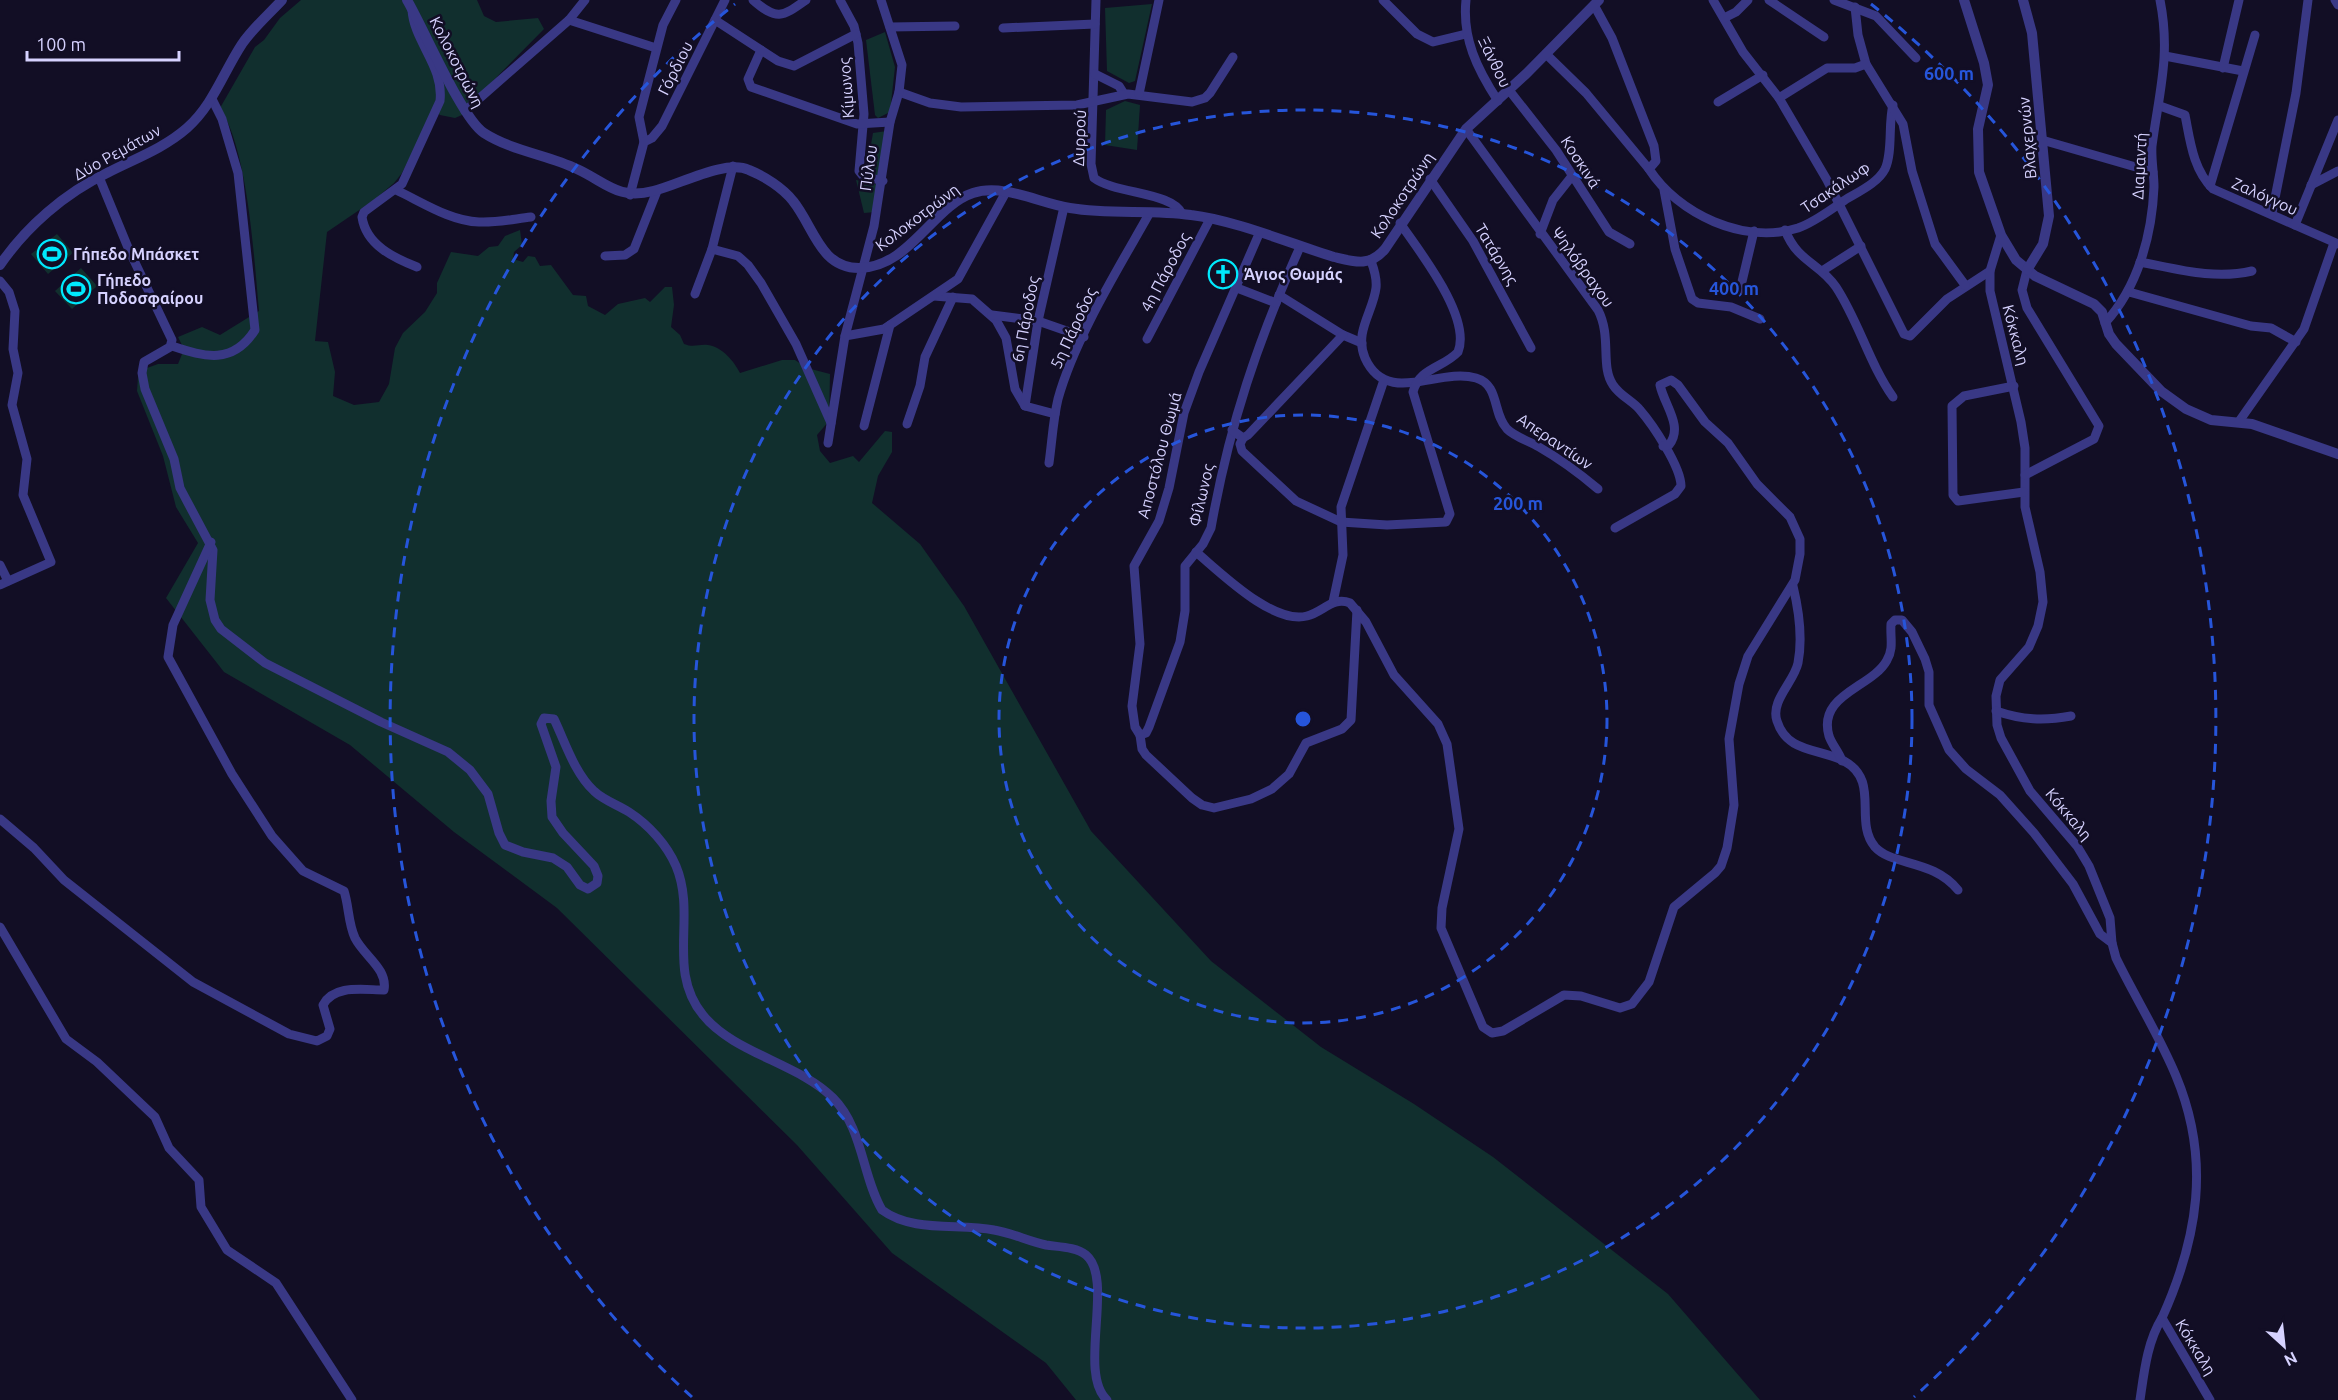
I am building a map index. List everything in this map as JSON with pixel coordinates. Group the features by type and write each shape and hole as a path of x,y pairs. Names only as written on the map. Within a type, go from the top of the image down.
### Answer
{"street":[{"name":"Δύο Ρεμάτων","path":"0,265 21,238 45,216 99,177 171,140 196,119 212,99 242,45 282,0"},
{"path":"465,111 569,20 585,0"},
{"name":"Γόρδιου","path":"630,195 644,142 639,117 663,25 676,0"},
{"name":"Γόρδιου","path":"644,142 652,138 662,126 725,0"},
{"path":"753,0 764,10 778,15 788,13 806,0"},
{"name":"Κίμωνος","path":"840,0 856,34 864,125 859,168 863,176 883,181"},
{"name":"Πύλου","path":"828,442 845,336 861,268 874,226 883,181 890,123 899,92 902,65 881,0"},
{"name":"Δυρρού","path":"1096,0 1095,100 1091,164 1094,178 1110,187 1174,203 1182,214"},
{"path":"1139,94 1159,0"},
{"path":"1383,0 1417,34 1433,42 1466,34"},
{"name":"Ξάνθου","path":"1466,0 1466,34 1479,70 1498,101"},
{"path":"1713,0 1743,52 1779,98 1840,203 1898,327 1906,336 1912,334 1934,310 1965,285 1990,271"},
{"path":"1724,18 1736,12 1748,0"},
{"path":"1769,0 1824,37"},
{"path":"1834,0 1849,4 1880,19 1916,58"},
{"path":"1964,0 1984,63 1988,85 1978,129 1979,172 2001,235 2013,256 2027,270 2088,300 2100,310 2116,344 2157,387 2178,404 2205,418 2240,420 2338,454"},
{"name":"Βλαχερνών","path":"2023,0 2032,33 2049,205 2048,226 2043,244 2027,270"},
{"name":"Διαμαντή","path":"2106,323 2129,292 2140,262 2152,203 2152,147 2160,106 2165,56 2160,0"},
{"path":"2223,68 2240,0"},
{"path":"2272,213 2296,93 2308,0"},
{"path":"2335,0 2338,5"},
{"path":"1596,2 1654,147 1656,160 1649,169"},
{"name":"Κολοκοτρώνη","path":"861,268 881,263 899,254 969,195 982,191 1006,192 1064,207 1149,214 1182,214 1210,219 1352,261 1371,261 1382,252 1466,129 1498,101 1596,2"},
{"path":"409,4 413,22 436,71 441,95 436,114 414,160 396,190 364,212 362,222 384,252 417,267"},
{"name":"Κολοκοτρώνη","path":"409,4 465,111 478,129 490,137 576,168 620,193 630,195"},
{"path":"1849,4 1866,64 1893,105 1904,128 1912,171 1932,236 1944,259 1965,285"},
{"path":"569,20 656,48"},
{"path":"715,20 778,61 794,66 856,34"},
{"path":"1002,28 1095,24"},
{"path":"890,27 956,26"},
{"path":"2210,186 2255,35"},
{"path":"761,50 748,79 750,86 864,125 890,123"},
{"name":"Τσακάλωφ","path":"1546,54 1586,93 1665,190 1716,223 1754,231 1785,230 1806,224 1869,184 1885,169 1893,105"},
{"path":"2165,56 2243,71"},
{"path":"899,92 930,103 961,107 1077,105 1124,94 1198,101 1210,93 1233,57"},
{"path":"1779,98 1827,68 1855,68 1866,64"},
{"path":"1095,74 1119,86 1124,94"},
{"path":"1718,102 1763,75"},
{"name":"Κοσκινά","path":"1509,90 1556,150 1609,232 1630,244"},
{"path":"212,99 222,119 238,173 255,330 248,341 226,355 204,355 172,346 144,362 142,377 174,459 185,501 211,542 213,550 211,610 222,629 265,663 381,722 448,752 470,770 488,794 499,833 506,845 523,852 553,858 567,867 580,885 588,889 597,883 597,871 552,818 550,801 556,767 541,724 544,718 554,719 592,790 631,814 657,837 673,859 685,904 681,963 696,1006 714,1027 813,1083 835,1100 856,1138 882,1210 901,1220 923,1224 1004,1232 1036,1242 1080,1251 1091,1260 1097,1282 1097,1382 1107,1400"},
{"name":"Ζαλόγγου","path":"2160,106 2185,115 2197,162 2210,186 2223,194 2272,213 2336,244"},
{"path":"2295,225 2338,120"},
{"name":"Ψηλόβραχου","path":"1466,129 1601,316 1607,335 1607,368 1612,384 1640,409 1680,474 1679,491 1615,528"},
{"path":"2042,140 2153,172"},
{"path":"630,195 657,191 733,166 753,171 789,197 824,252 833,261 846,267 861,268"},
{"path":"695,294 712,249 733,166"},
{"path":"2311,184 2338,171"},
{"path":"1540,234 1553,200 1572,176"},
{"path":"99,177 172,346"},
{"name":"Τατάρνης","path":"1430,179 1473,241 1531,348"},
{"path":"396,190 466,221 489,222 531,217"},
{"path":"1665,190 1675,249 1692,299 1698,303 1731,307 1760,319"},
{"path":"605,256 626,255 634,249 657,191"},
{"path":"845,336 876,331 890,325 958,279 1006,192"},
{"name":"6η Πάροδος","path":"1025,406 1038,321 1064,207"},
{"name":"5η Πάροδος","path":"1049,463 1055,414 1061,389 1084,337 1149,214"},
{"name":"4η Πάροδος","path":"1147,339 1210,219"},
{"path":"1343,335 1243,438 1241,450 1294,499 1312,510 1341,522 1380,525 1443,524 1450,514 1415,400 1416,382 1422,375 1455,355 1460,348 1460,338 1445,292 1400,223"},
{"path":"1785,230 1799,255 1822,271 1837,289 1879,377 1893,397"},
{"path":"1740,290 1754,231"},
{"name":"Αποστόλου Θωμά","path":"1138,731 1132,706 1140,644 1134,566 1159,521 1184,413 1199,372 1259,234"},
{"name":"Κόκκαλη","path":"2001,235 1990,271 1991,297 2014,386 2025,448 2024,492 2040,572 2042,608 2029,647 2000,680 1996,711 2001,738 2028,787 2077,846 2089,866 2110,918 2116,958 2177,1078 2189,1118 2196,1155 2197,1197 2191,1241 2162,1318 2179,1352 2210,1400"},
{"path":"2240,420 2296,342 2311,314 2336,244"},
{"path":"1822,271 1861,246"},
{"name":"Φίλωνος","path":"1138,731 1144,734 1149,727 1180,642 1185,611 1184,569 1211,528 1244,386 1277,299 1300,247"},
{"path":"712,249 738,256 761,283 796,344 831,423"},
{"path":"1334,602 1343,555 1342,501 1384,380 1369,366 1362,343 1364,324 1376,289 1371,261"},
{"path":"2140,262 2203,274 2235,274 2252,271"},
{"path":"2025,475 2094,439 2099,426 2027,308 2022,290 2027,270"},
{"path":"0,281 9,292 15,311 13,349 18,374 12,405 27,459 23,495 51,562 4,583 0,565"},
{"path":"1237,288 1277,299 1362,343"},
{"path":"2129,292 2251,326 2271,328 2296,342"},
{"path":"934,296 972,299 992,315 1006,338 1015,389 1025,406 1055,414"},
{"path":"907,424 920,386 925,357 953,297"},
{"path":"992,315 1038,321 1084,337"},
{"path":"864,426 890,325"},
{"name":"Απεραντίων","path":"1384,380 1402,384 1457,375 1483,380 1492,390 1508,431 1563,461 1598,489"},
{"path":"1663,446 1669,445 1675,435 1672,416 1660,388 1663,382 1671,380 1705,422 1728,443 1757,484 1795,525 1800,538 1800,554 1793,586 1800,630 1800,653 1791,683 1777,706 1777,722 1784,737 1792,744 1842,761 1853,768 1863,783 1866,795 1866,832 1875,846 1887,855 1931,868 1959,890"},
{"path":"2014,386 1964,396 1952,406 1953,495 1958,501 2024,492"},
{"path":"1232,430 1243,438"},
{"path":"0,819 34,848 64,880 193,982 289,1034 317,1041 327,1036 330,1029 323,1005 328,997 346,990 384,990 386,982 382,972 362,948 350,926 344,891 303,871 272,836 232,774 168,657 173,625 211,542"},
{"path":"1196,552 1254,598 1282,613 1306,616 1334,602 1347,602 1357,610 1394,675 1438,724 1447,744 1459,829 1442,908 1441,928 1479,1019 1483,1027 1492,1033 1503,1031 1564,995 1581,996 1620,1008 1632,1004 1643,992 1654,969 1674,907 1710,878 1721,866 1734,813 1734,785 1728,748 1739,684 1748,656 1759,636 1793,586"},
{"path":"1138,731 1142,749 1146,755 1183,791 1202,805 1223,807 1272,789 1289,774 1306,743 1342,729 1351,720 1357,610"},
{"path":"1842,761 1828,731 1834,705 1840,697 1881,670 1892,649 1891,624 1896,620 1902,620 1912,632 1925,659 1929,672 1929,705 1949,750 1966,770 2000,795 2034,833 2073,884 2103,938 2112,943"},
{"path":"1996,711 2017,718 2042,720 2071,716"},
{"path":"0,927 66,1039 97,1062 155,1117 170,1148 199,1180 201,1207 224,1246 233,1255 266,1274 276,1283 352,1400"},
{"path":"2140,1400 2149,1351 2156,1328 2162,1318"}],"green space":[{"path":"301,0 477,0 484,16 496,22 538,18 544,29 482,92 465,105 462,115 455,118 440,115 434,109 402,173 394,183 374,200 327,232 315,341 328,342 335,372 333,396 354,405 379,402 389,384 395,348 403,333 425,312 437,293 437,283 451,252 478,256 489,247 498,246 505,236 520,230 522,245 514,252 513,259 523,262 528,256 535,257 540,266 551,265 573,295 586,296 588,306 605,315 618,304 645,298 650,302 665,287 672,287 674,305 671,327 680,335 684,344 713,346 731,359 740,373 782,360 795,360 807,368 830,374 829,421 817,435 820,451 830,463 853,456 859,462 885,431 892,432 892,452 878,476 872,503 920,544 964,606 1091,831 1211,961 1321,1047 1414,1104 1493,1157 1668,1294 1760,1400 1076,1400 1046,1363 892,1253 797,1145 557,908 454,832 350,745 224,672 166,598 198,543 176,507 163,456 137,391 138,377 147,368 158,364 178,364 184,349 178,337 202,327 220,335 259,311 252,235 243,177 230,127 220,108 255,47 264,40 280,18"},
{"path":"1152,4 1135,81 1129,83 1107,71 1105,8"},
{"path":"885,32 895,67 890,112 878,118 875,115 866,40"},
{"path":"1125,101 1140,105 1137,150 1105,145 1106,110"},
{"path":"887,131 883,177 866,173 873,133"},
{"path":"856,180 880,185 875,212 864,213"},
{"name":"Γήπεδο Μπάσκετ","path":"57,234 73,253 48,274 31,254"},
{"name":"Γήπεδο Ποδοσφαίρου","path":"81,268 97,286 72,309 55,291"}],"place":[{"name":"Γήπεδο Μπάσκετ","path":"52,254"},
{"name":"Άγιος Θωμάς","path":"1223,274"},
{"name":"Γήπεδο Ποδοσφαίρου","path":"76,289"}]}
